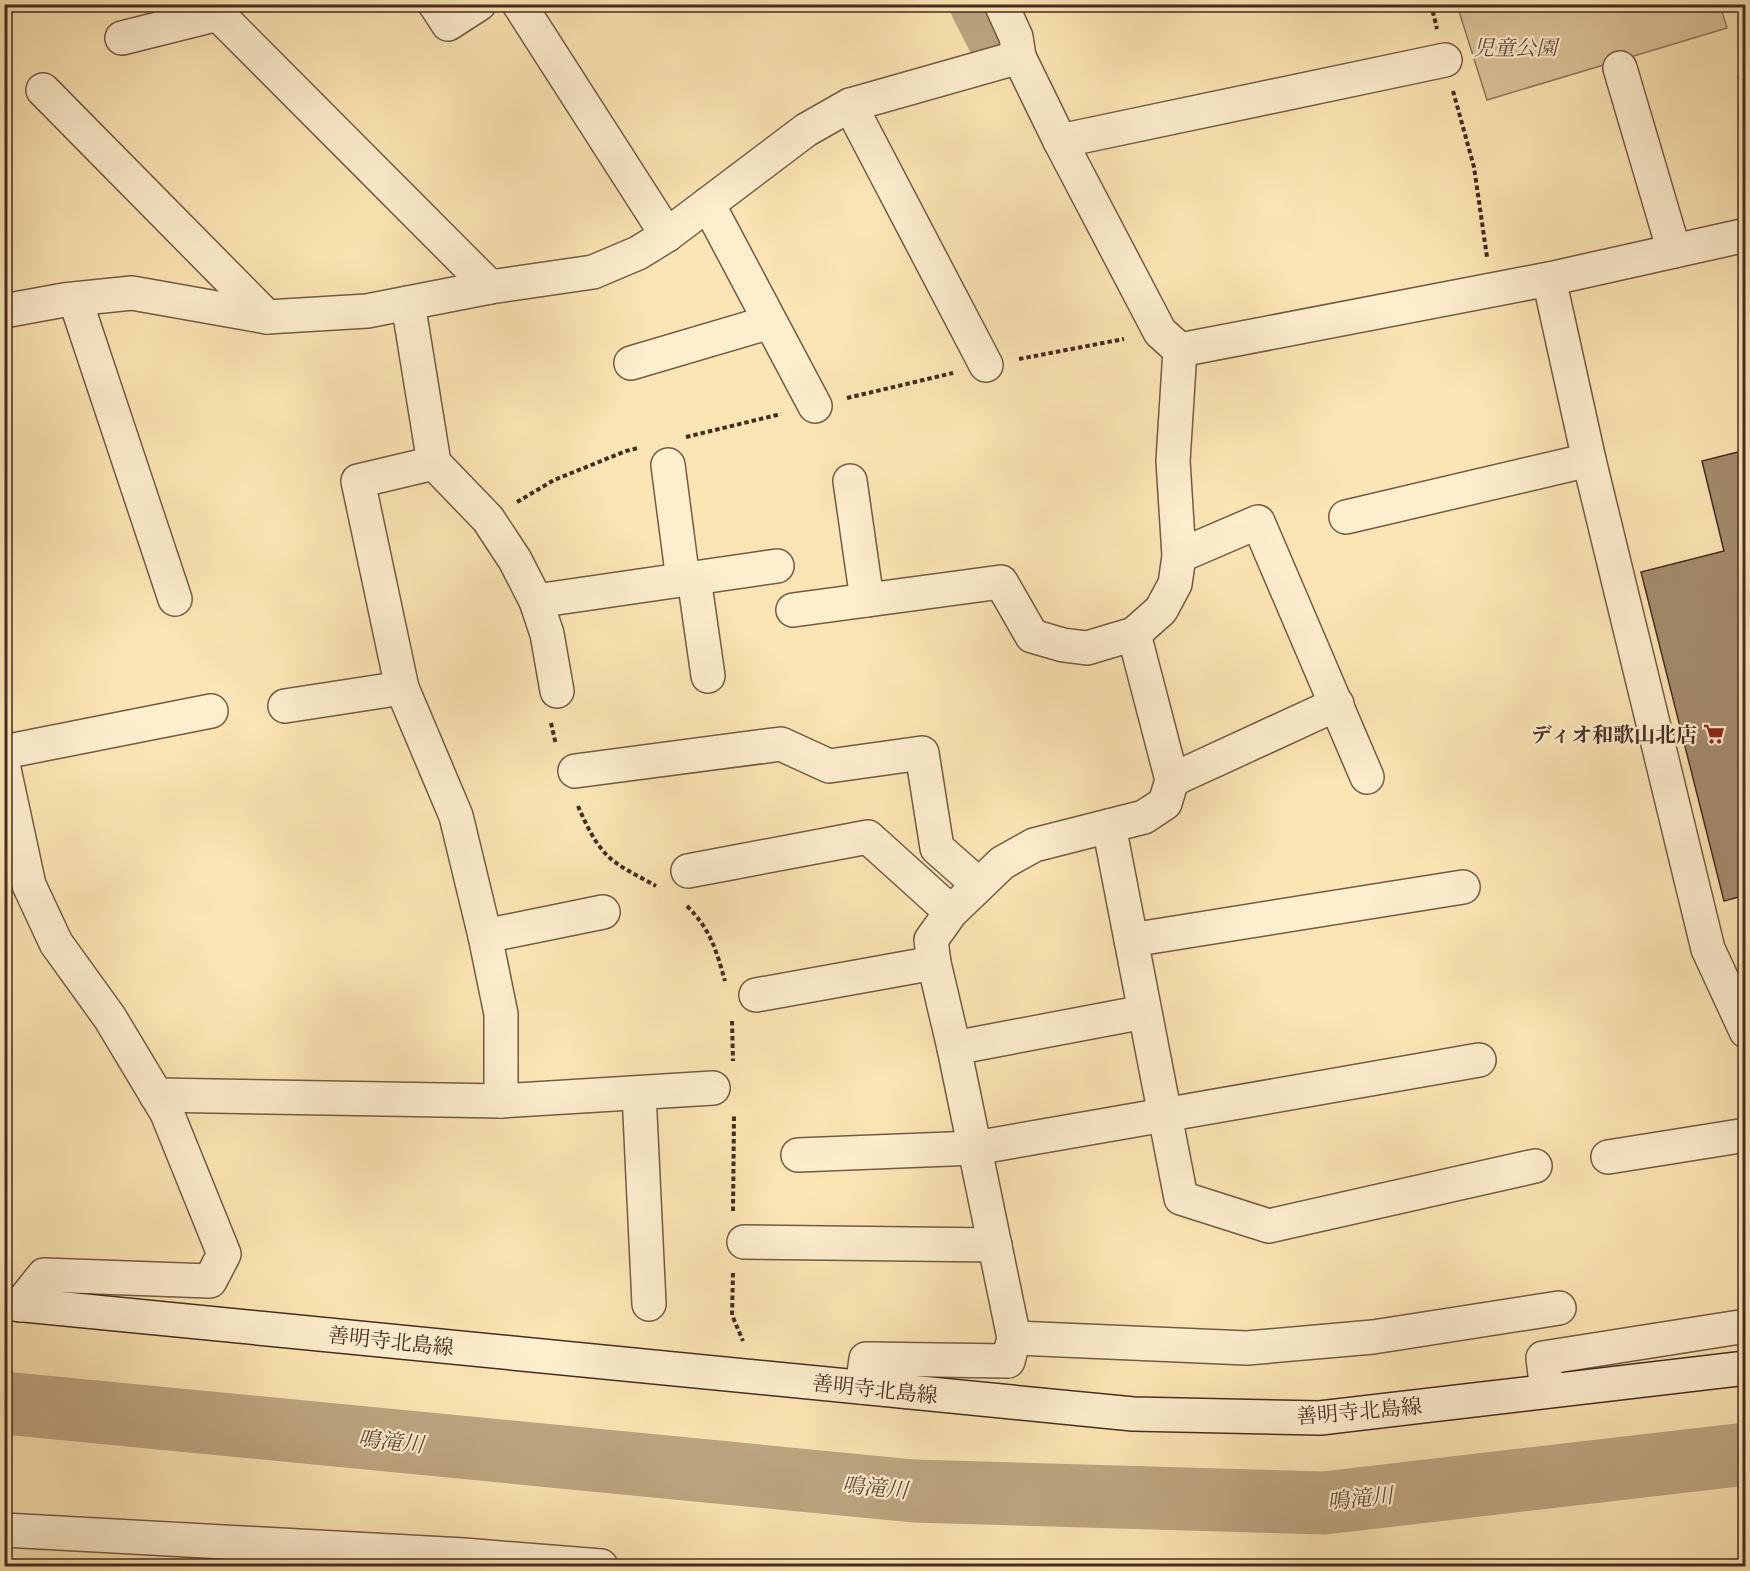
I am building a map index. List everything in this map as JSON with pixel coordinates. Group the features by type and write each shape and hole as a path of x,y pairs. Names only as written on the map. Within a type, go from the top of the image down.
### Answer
{"street":[{"path":"435,4 447,24 479,4"},
{"path":"519,4 667,236"},
{"path":"1001,4 1016,37 1019,57 1060,141 1160,332 1180,350"},
{"path":"122,38 218,14 490,287"},
{"path":"4,311 75,299 132,293 267,317 367,311 490,287 593,272 667,236 806,130 850,105 1019,57"},
{"path":"1060,141 1445,60"},
{"path":"1620,68 1674,251"},
{"path":"43,90 267,317"},
{"path":"850,105 986,365"},
{"path":"708,204 815,406"},
{"path":"1180,350 1549,279 1746,235"},
{"path":"1549,279 1589,460 1708,949 1746,1031"},
{"path":"75,299 175,599"},
{"path":"408,303 434,463 488,519 515,560 536,601 547,634 557,691"},
{"path":"631,363 770,322"},
{"path":"793,610 1001,582 1032,636 1063,645 1088,648 1134,633 1161,610 1175,584 1179,556 1173,461 1180,350"},
{"path":"1346,517 1589,460"},
{"path":"434,463 358,481 402,688 456,816 484,936 501,1014 501,1101"},
{"path":"668,465 708,676"},
{"path":"850,481 867,600"},
{"path":"1179,556 1258,522 1367,777"},
{"path":"536,601 777,566"},
{"path":"862,1388 866,1359 1008,1361 1014,1338 931,940 951,912 1002,863 1034,845 1144,816 1165,803 1172,780 1134,633"},
{"path":"285,706 402,688"},
{"path":"1172,780 1337,704"},
{"path":"4,752 211,711"},
{"path":"575,771 781,744 829,766 922,753 937,848 979,885"},
{"path":"4,769 29,885 56,944 110,1018 167,1113 224,1254 210,1281 44,1275 12,1304"},
{"path":"1109,826 1181,1198 1269,1226 1535,1166"},
{"path":"688,871 868,837 951,912"},
{"path":"1131,940 1463,887"},
{"path":"484,936 603,912"},
{"path":"756,995 934,963"},
{"path":"954,1048 1144,1012"},
{"path":"798,1155 975,1148 1479,1060"},
{"path":"156,1095 501,1101 713,1088"},
{"path":"639,1092 649,1304"},
{"path":"1608,1157 1746,1136"},
{"path":"744,1242 995,1245"},
{"name":"善明寺北島線","path":"12,1304 1133,1414 1320,1418 1746,1368"},
{"path":"1014,1338 1248,1348 1373,1337 1559,1308"},
{"path":"1547,1391 1543,1358 1746,1326"},
{"path":"4,1530 464,1555 601,1566"}],"path":[{"path":"1431,4 1474,167 1492,290"}],"green space":[{"name":"児童公園","path":"1457,5 1720,5 1727,28 1487,100"}],"building":[{"path":"1746,75 1746,102 1738,77"},
{"name":"ディオ和歌山北店","path":"1746,450 1746,895 1724,901 1641,572 1724,551 1702,461"}],"waterway":[{"path":"981,4 1001,43"},
{"name":"鳴滝川","path":"4,1403 914,1491 1324,1503 1746,1454"}],"place":[{"name":"ディオ和歌山北店","path":"1714,734"}]}
